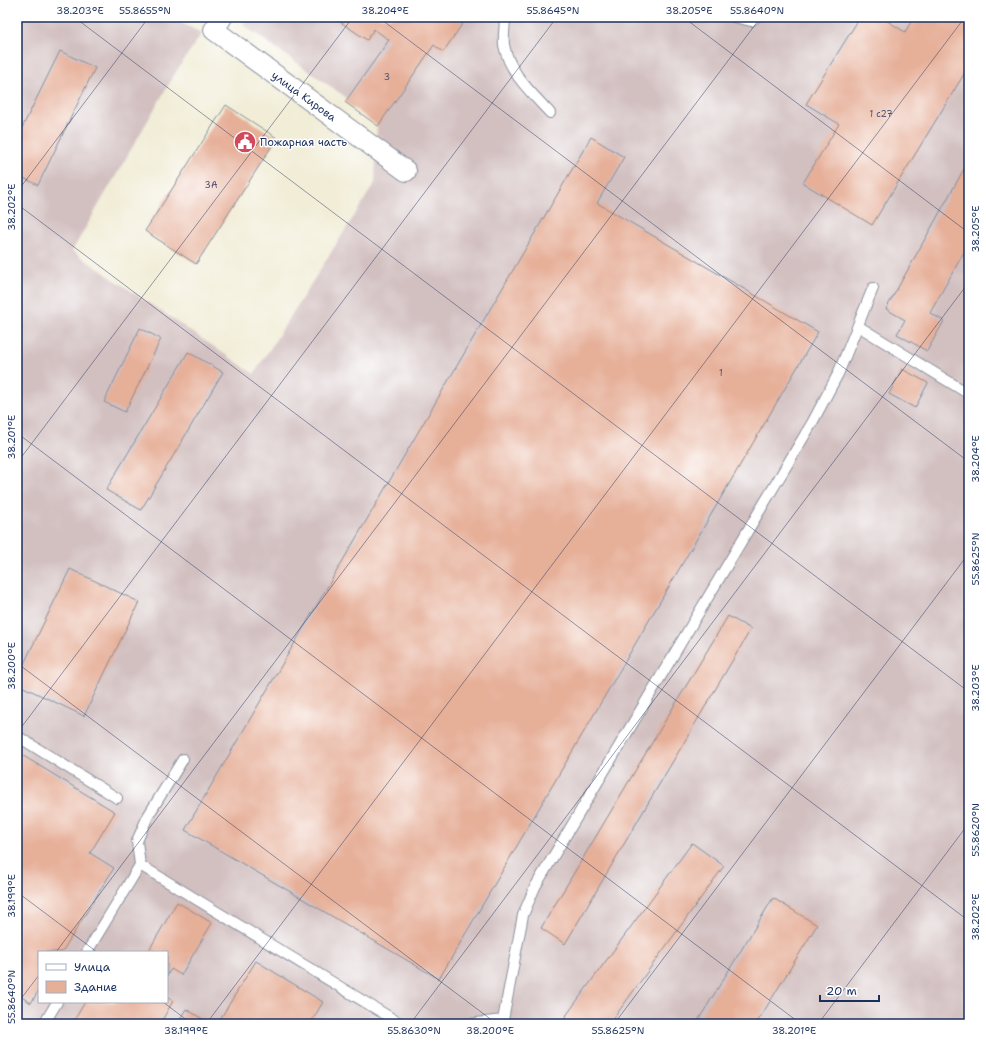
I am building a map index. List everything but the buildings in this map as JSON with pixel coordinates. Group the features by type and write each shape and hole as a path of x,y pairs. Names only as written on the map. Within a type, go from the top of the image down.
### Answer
{"street":[{"name":"улица Кирова","path":"222,17 214,30 406,170"}],"lane":[{"path":"505,17 504,45 517,76 550,113"},
{"path":"734,17 751,21 756,17"},
{"path":"468,1024 506,1022 523,915 535,887 812,423 838,374 873,288"},
{"path":"858,326 969,394"},
{"path":"17,736 117,798"},
{"path":"88,951 140,865 137,841 148,816 183,759"},
{"path":"140,865 401,1024"},
{"path":"44,1024 56,1003"}],"shaded area":[{"path":"17,17 168,17 202,33 176,72 72,251 254,374 375,183 377,119 243,25 247,17 969,17 969,1024 17,1024"}],"place":[{"name":"Пожарная часть","path":"245,142"}]}
